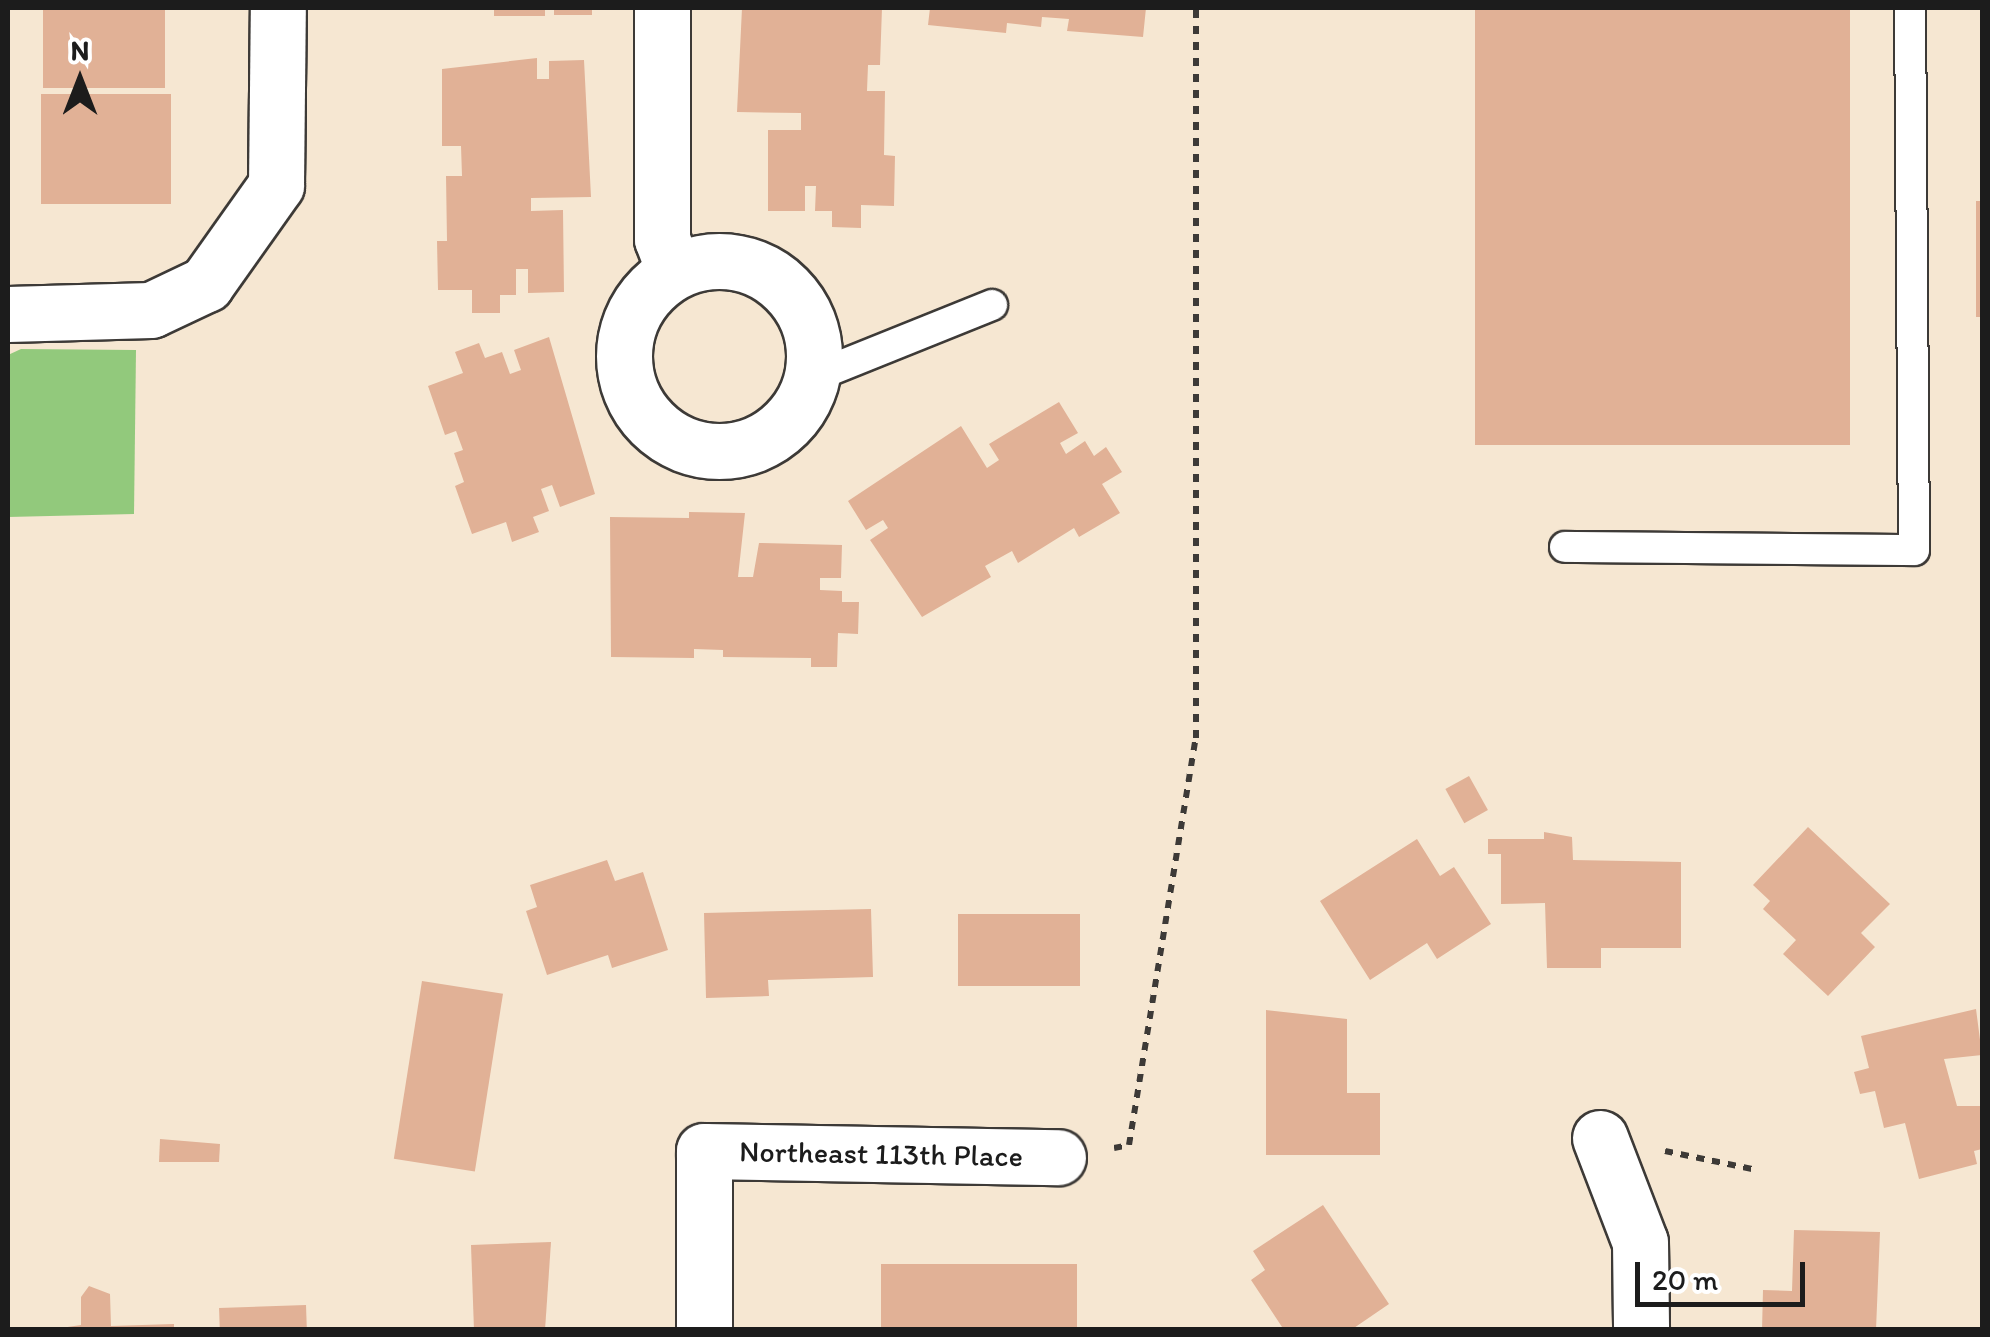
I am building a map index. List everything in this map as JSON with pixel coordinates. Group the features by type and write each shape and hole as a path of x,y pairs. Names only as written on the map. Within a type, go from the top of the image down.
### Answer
{"street":[{"path":"8,314 151,310 206,284 276,185 278,8"},
{"path":"662,8 662,239 674,271"},
{"path":"727,261 777,280 809,323 812,377 786,424 738,449 685,445 661,432 629,388 624,362 636,309 674,271 727,261"},
{"path":"1600,1138 1640,1242 1641,1330"},
{"name":"Northeast 113th Place","path":"704,1330 704,1151 1058,1157"}],"lane":[{"path":"1565,548 1914,550 1910,8"},
{"path":"812,377 992,305"}],"path":[{"path":"1058,1157 1129,1146 1196,738 1196,8"},
{"path":"1600,1138 1752,1169"}],"green space":[{"path":"21,349 136,350 134,514 8,517 8,355"}],"building":[{"path":"43,8 165,8 165,88 43,88"},
{"path":"494,8 545,8 545,16 494,16"},
{"path":"554,8 592,8 592,15 554,15"},
{"path":"742,8 882,8 880,65 868,65 867,91 885,91 884,155 895,156 894,206 861,205 861,228 832,227 832,211 815,211 816,186 805,186 805,211 768,211 768,130 801,130 801,113 737,112"},
{"path":"930,8 1146,8 1143,37 1067,31 1069,19 1042,17 1041,27 1007,23 1006,33 928,25"},
{"path":"1475,8 1850,8 1850,445 1475,445"},
{"path":"537,58 537,79 549,79 549,61 584,60 591,197 531,198 531,211 563,210 564,292 528,293 528,269 516,269 516,295 500,295 500,313 472,313 472,290 438,290 437,241 447,241 446,176 462,176 461,146 442,146 442,69"},
{"path":"41,94 171,94 171,204 41,204"},
{"path":"1976,201 1982,201 1982,317 1976,317"},
{"path":"549,337 595,494 560,507 552,485 541,489 549,511 533,517 539,532 512,542 506,522 472,534 455,486 464,482 454,453 463,450 456,431 445,435 428,386 463,373 455,352 479,343 485,358 502,352 510,374 521,370 514,350"},
{"path":"1059,402 1078,433 1060,443 1066,454 1085,441 1094,456 1106,447 1122,472 1102,484 1120,513 1079,537 1074,528 1018,563 1012,551 985,566 991,577 922,617 870,540 888,528 883,520 866,530 848,501 961,426 987,468 999,460 989,444"},
{"path":"689,512 745,513 738,577 753,577 759,543 842,545 841,578 820,578 820,590 842,591 842,602 859,602 858,634 838,633 837,667 811,667 811,658 723,657 723,650 694,649 694,658 611,657 610,517 689,518"},
{"path":"1469,776 1488,810 1464,823 1445,789"},
{"path":"1808,827 1890,904 1861,933 1875,947 1828,996 1783,954 1796,940 1763,909 1770,901 1753,885"},
{"path":"1544,832 1572,837 1573,860 1681,862 1681,948 1601,948 1601,968 1547,968 1545,903 1501,904 1501,854 1488,854 1488,839 1544,839"},
{"path":"1417,839 1440,876 1454,867 1491,924 1437,959 1427,943 1370,980 1320,901"},
{"path":"607,860 615,881 643,872 668,950 612,968 608,955 547,975 526,911 537,907 530,885"},
{"path":"871,909 873,977 768,980 769,996 706,998 704,913"},
{"path":"958,914 1080,914 1080,986 958,986"},
{"path":"422,981 503,994 475,1172 394,1159"},
{"path":"1976,1009 1982,1055 1944,1059 1957,1106 1980,1106 1982,1149 1974,1151 1977,1164 1919,1179 1905,1123 1884,1128 1875,1091 1860,1094 1854,1072 1869,1068 1861,1036"},
{"path":"1266,1010 1347,1019 1347,1093 1380,1093 1380,1155 1266,1155"},
{"path":"160,1139 220,1144 219,1162 159,1162"},
{"path":"1323,1205 1389,1304 1351,1330 1284,1330 1251,1280 1265,1270 1253,1251"},
{"path":"1794,1230 1880,1232 1876,1330 1762,1330 1763,1290 1792,1291"},
{"path":"551,1242 545,1330 474,1330 471,1245"},
{"path":"881,1264 1077,1264 1077,1330 881,1330"},
{"path":"89,1286 110,1294 111,1326 174,1324 174,1330 47,1330 81,1325 81,1297"},
{"path":"306,1305 307,1330 220,1330 219,1308"}]}
